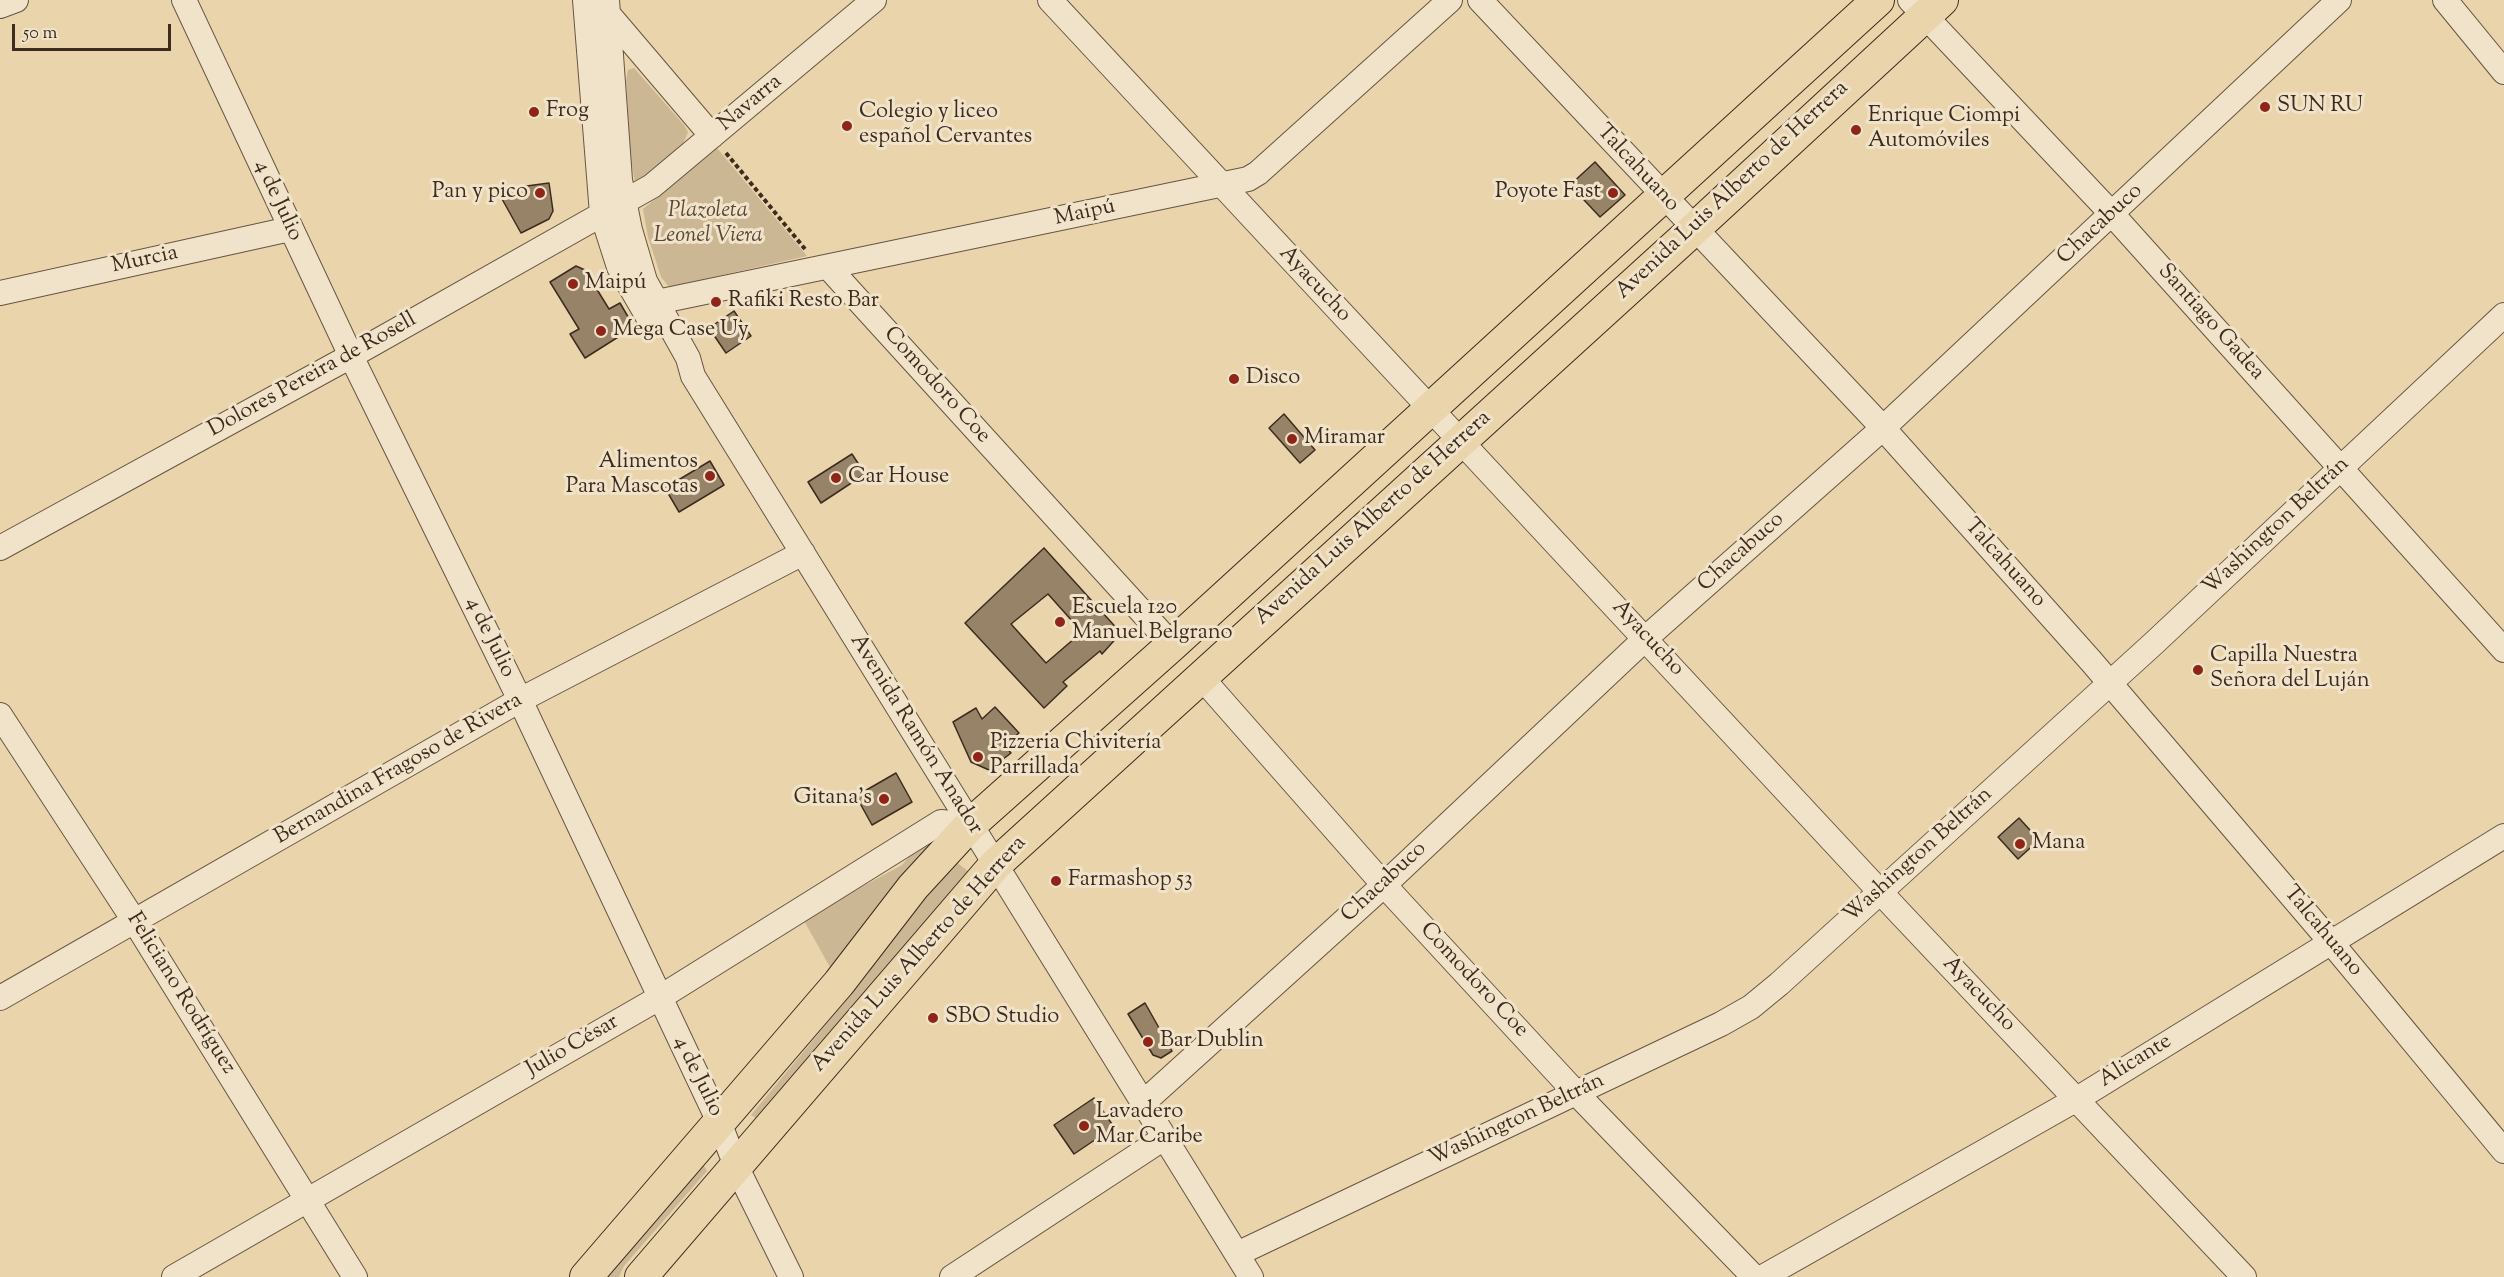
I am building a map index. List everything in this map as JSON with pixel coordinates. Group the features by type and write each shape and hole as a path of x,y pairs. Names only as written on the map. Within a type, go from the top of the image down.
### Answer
{"main road":[{"name":"Avenida Luis Alberto de Herrera","path":"586,1277 839,983 913,887 970,825 1172,645 1878,0"},
{"name":"Avenida Luis Alberto de Herrera","path":"641,1277 995,865 1694,230 1926,5"}],"street":[{"path":"0,6 16,0"},
{"name":"4 de Julio","path":"184,0 290,229 520,700 719,1122 736,1166 791,1277"},
{"name":"Avenida Ramón Anador","path":"585,0 602,214 611,246 629,287 678,366 693,376"},
{"name":"Navarra","path":"624,202 652,186 874,0"},
{"name":"Ayacucho","path":"1050,0 1459,442 1646,638 1879,891 2244,1277"},
{"name":"Maipú","path":"657,302 1248,179 1258,173 1450,0"},
{"name":"Talcahuano","path":"1479,0 1883,428 2109,683 2330,941 2504,1151"},
{"name":"Chacabuco","path":"1143,1103 1384,885 1646,638 1883,428 2339,0"},
{"path":"2445,0 2504,72"},
{"name":"Santiago Gadea","path":"1926,5 2504,650"},
{"path":"608,8 712,136"},
{"name":"Avenida Ramón Anador","path":"608,8 624,202 645,281 688,358 693,376 1251,1277"},
{"name":"Dolores Pereira de Rosell","path":"0,548 351,356 624,202"},
{"name":"Murcia","path":"0,293 290,229"},
{"name":"Comodoro Coe","path":"829,268 1172,645"},
{"name":"Washington Beltrán","path":"1237,1254 1721,1024 1750,1007 1779,984 2109,683 2504,315"},
{"name":"Bernandina Fragoso de Rivera","path":"0,998 520,700 802,553"},
{"name":"Comodoro Coe","path":"1201,677 1384,885 1576,1093 1754,1277"},
{"name":"Feliciano Rodríguez","path":"0,715 135,922 355,1277"},
{"name":"Julio César","path":"174,1277 307,1198 659,998 941,822 970,825"},
{"name":"Alicante","path":"1763,1277 2077,1099 2330,941 2504,836"},
{"path":"952,1277 1164,1138"}],"path":[{"path":"712,136 808,253 829,268"}],"green space":[{"path":"634,68 688,132 683,144 640,181 635,182 631,162 626,82 628,70"},
{"name":"Plazoleta Leonel Viera","path":"717,148 807,256 669,287 661,277 648,237 643,209"},
{"path":"937,837 831,969 803,919 902,865 915,850"},
{"path":"950,857 969,872 762,1122 751,1115 868,974 887,937"},
{"path":"701,1161 707,1171 624,1266 619,1277 601,1277"}],"building":[{"path":"1595,162 1625,195 1600,217 1570,185"},
{"path":"549,183 553,211 549,219 521,233 497,190"},
{"path":"576,266 585,270 609,309 620,303 634,327 585,358 570,334 579,329 550,282"},
{"path":"734,311 751,336 726,353 709,328"},
{"name":"Miramar","path":"1284,414 1315,450 1300,463 1269,428"},
{"name":"Car House","path":"852,454 865,474 821,503 808,482"},
{"path":"710,461 724,485 679,512 665,488"},
{"name":"Escuela 120 Manuel Belgrano","path":"1044,548 1121,633 1102,654 1100,651 1063,682 1067,686 1044,708 965,623","holes":["1048,594 1082,632 1046,663 1011,624"]},
{"path":"995,707 1019,733 1004,745 1011,753 989,770 971,762 953,722 976,708 982,719"},
{"name":"Gitana's","path":"896,773 912,802 872,825 856,796"},
{"name":"Mana","path":"2019,818 2039,840 2018,859 1998,837"},
{"path":"1145,1003 1172,1051 1161,1058 1153,1055 1128,1014"},
{"name":"Lavadero Mar Caribe","path":"1094,1098 1114,1127 1074,1154 1054,1125"}],"place":[{"name":"SUN RU","path":"2265,107"},
{"name":"Frog","path":"534,112"},
{"name":"Colegio y liceo español Cervantes","path":"847,126"},
{"name":"Enrique Ciompi Automóviles","path":"1856,130"},
{"name":"Pan y pico","path":"540,193"},
{"name":"Poyote Fast","path":"1613,193"},
{"name":"Maipú","path":"573,284"},
{"name":"Rafiki Resto Bar","path":"716,302"},
{"name":"Mega Case Uy","path":"601,331"},
{"name":"Disco","path":"1234,379"},
{"name":"Miramar","path":"1292,439"},
{"name":"Alimentos Para Mascotas","path":"710,476"},
{"name":"Car House","path":"836,478"},
{"name":"Escuela 120 Manuel Belgrano","path":"1060,622"},
{"name":"Capilla Nuestra Señora del Luján","path":"2198,670"},
{"name":"Pizzeria Chivitería Parrillada","path":"978,757"},
{"name":"Gitana's","path":"884,799"},
{"name":"Mana","path":"2020,844"},
{"name":"Farmashop 53","path":"1056,881"},
{"name":"SBO Studio","path":"933,1018"},
{"name":"Bar Dublin","path":"1148,1042"},
{"name":"Lavadero Mar Caribe","path":"1084,1126"}]}
